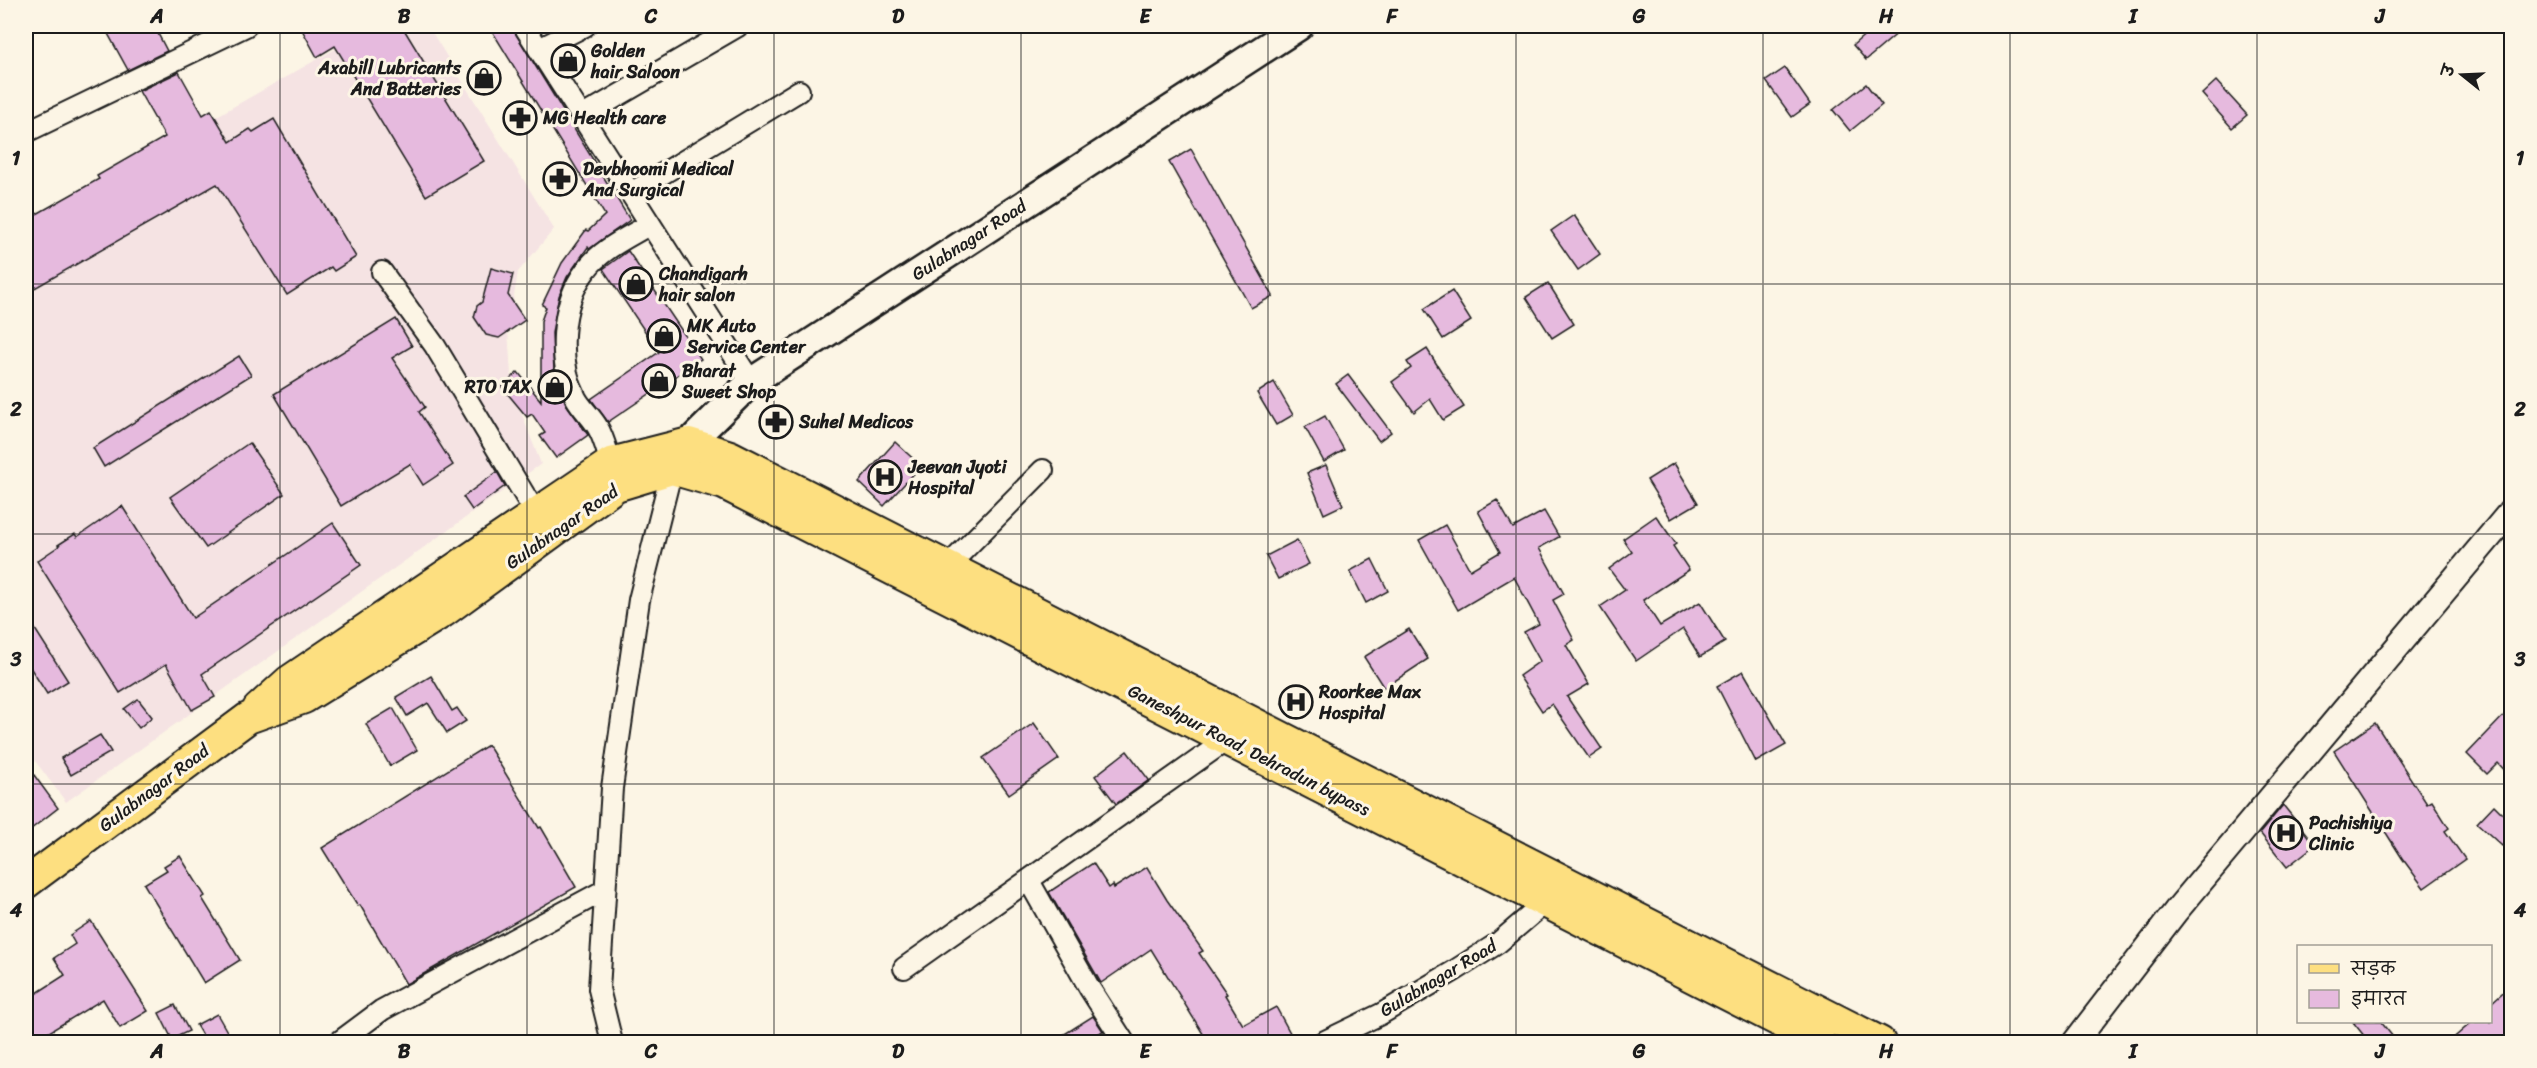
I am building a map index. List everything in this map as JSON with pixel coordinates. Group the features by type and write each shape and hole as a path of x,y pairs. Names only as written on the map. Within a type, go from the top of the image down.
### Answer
{"main road":[{"name":"Gulabnagar Road","path":"26,883 248,718 304,698 443,612 616,486 672,469 689,443 751,382 1299,26"},
{"path":"248,718 288,681 611,463 689,443 730,456 1880,1042"},
{"name":"Ganeshpur Road, Dehradun bypass","path":"672,469 724,484 1821,1042"}],"street":[{"path":"26,132 246,26"},
{"path":"524,26 751,382"},
{"path":"539,49 585,26"},
{"path":"583,116 738,26"},
{"path":"631,193 799,92"},
{"path":"611,463 599,428 577,399 566,372 566,321 574,291 586,269 604,252 650,224"},
{"path":"382,272 435,346 536,514"},
{"path":"612,1042 599,989 612,788 639,600 672,469"},
{"path":"948,566 1043,470"},
{"path":"2075,1042 2175,911 2511,510"},
{"path":"904,969 1228,739"},
{"path":"1029,881 1090,989 1124,1042"},
{"path":"339,1042 382,1010 605,890"},
{"name":"Gulabnagar Road","path":"1323,1042 1381,1014 1463,965 1498,943 1546,902"}],"shaded area":[{"path":"376,26 428,26 554,229 518,272 508,331 512,389 541,464 66,802 26,749 26,224"}],"building":[{"path":"114,26 154,26 167,51 128,70 106,30"},
{"path":"300,26 402,26 484,161 426,196 335,46 317,57"},
{"path":"489,26 511,26 630,220 589,249 588,247 567,277 559,296 552,333 554,370 566,404 588,435 556,458 540,436 545,433 532,414 527,417 502,387 518,372 541,401 541,321 546,307 542,305 562,263 586,230 588,231 605,215"},
{"path":"1875,26 1906,26 1866,60 1853,45"},
{"path":"1785,68 1810,104 1792,117 1766,81"},
{"path":"179,72 203,115 211,110 230,142 250,129 253,132 274,119 356,257 334,271 331,267 287,295 217,184 26,293 26,220 99,179 97,176 165,137 139,91"},
{"path":"2216,81 2247,115 2232,128 2202,94"},
{"path":"1866,84 1882,105 1850,131 1833,110"},
{"path":"1191,149 1273,296 1251,308 1169,162"},
{"path":"1574,215 1600,254 1578,270 1551,231"},
{"path":"628,251 701,359 608,422 591,399 659,352 603,269"},
{"path":"491,268 513,274 508,295 525,320 499,338 486,335 474,317 477,306 482,302"},
{"path":"1548,283 1574,324 1552,338 1526,297"},
{"path":"1452,291 1471,321 1443,339 1424,309"},
{"path":"396,319 412,346 392,358 425,407 419,412 453,465 423,485 410,464 341,506 274,394"},
{"path":"1427,349 1464,407 1443,420 1430,399 1414,412 1392,382 1411,368 1407,362"},
{"path":"239,356 251,375 104,467 93,448"},
{"path":"1348,375 1391,432 1379,441 1336,384"},
{"path":"1274,382 1293,415 1276,425 1257,393"},
{"path":"1325,416 1344,450 1324,462 1305,427"},
{"path":"895,442 921,466 884,506 859,482"},
{"path":"249,443 284,494 206,548 170,497"},
{"path":"1674,463 1698,503 1671,519 1647,480"},
{"path":"1326,465 1343,505 1324,514 1307,473"},
{"path":"497,472 505,486 472,510 463,497"},
{"path":"1497,500 1513,528 1544,511 1559,537 1539,548 1564,594 1553,600 1574,640 1566,645 1589,684 1567,697 1602,749 1589,758 1552,704 1542,711 1519,676 1540,661 1524,632 1539,624 1514,577 1458,610 1419,540 1445,525 1470,570 1500,552 1478,511"},
{"path":"122,506 193,618 333,523 361,565 202,674 215,697 192,710 166,664 120,693 37,561 75,534 77,537"},
{"path":"1656,516 1676,544 1673,546 1689,570 1643,600 1660,626 1700,602 1725,642 1700,657 1683,629 1636,661 1600,607 1625,590 1609,569 1632,552 1623,539"},
{"path":"1297,540 1309,564 1278,579 1266,556"},
{"path":"1372,559 1388,591 1366,603 1350,571"},
{"path":"26,615 68,681 47,694 26,661"},
{"path":"1409,629 1428,659 1384,688 1364,657"},
{"path":"1743,671 1786,745 1756,762 1717,686"},
{"path":"431,676 452,711 457,708 466,721 447,733 428,703 407,716 396,697"},
{"path":"1300,687 1310,700 1292,715 1282,703"},
{"path":"138,699 152,717 139,728 124,709"},
{"path":"393,708 417,750 390,766 366,724"},
{"path":"2511,708 2511,777 2498,763 2487,774 2467,754"},
{"path":"1034,723 1059,759 1009,794 983,758"},
{"path":"2375,723 2427,804 2432,801 2449,828 2445,831 2465,859 2424,888 2402,858 2334,751"},
{"path":"100,735 111,752 71,775 61,758"},
{"path":"488,745 539,828 541,827 576,887 406,984 360,905 358,906 322,848"},
{"path":"1127,751 1149,780 1116,804 1095,776"},
{"path":"26,764 58,808 26,833"},
{"path":"2283,805 2315,845 2287,867 2260,833"},
{"path":"2494,805 2511,822 2511,836 2502,846 2477,823"},
{"path":"180,856 205,896 202,898 240,960 204,983 144,884 167,870 164,866"},
{"path":"1093,863 1109,888 1113,885 1114,888 1147,867 1203,951 1199,953 1227,994 1225,995 1243,1025 1276,1007 1295,1042 1208,1042 1151,949 1101,983 1049,892"},
{"path":"91,921 148,1011 120,1028 103,999 33,1042 26,1042 26,1000 65,975 54,958 75,944 70,935"},
{"path":"2511,985 2511,1042 2449,1042 2471,1023 2492,1023 2492,1002"},
{"path":"175,1005 189,1031 172,1039 159,1013"},
{"path":"217,1014 233,1042 206,1042 196,1025"},
{"path":"1093,1016 1103,1031 1084,1042 1052,1042"},
{"path":"2354,1023 2382,1023 2397,1042 2369,1042"}],"place":[{"name":"Golden hair Saloon","path":"568,61"},
{"name":"Axabill Lubricants And Batteries","path":"484,78"},
{"name":"MG Health care","path":"520,118"},
{"name":"Devbhoomi Medical And Surgical","path":"560,179"},
{"name":"Chandigarh hair salon","path":"636,284"},
{"name":"MK Auto Service Center","path":"664,336"},
{"name":"Bharat Sweet Shop","path":"659,381"},
{"name":"RTO TAX","path":"555,387"},
{"name":"Suhel Medicos","path":"776,422"},
{"name":"Jeevan Jyoti Hospital","path":"885,477"},
{"name":"Roorkee Max Hospital","path":"1296,702"},
{"name":"Pachishiya Clinic","path":"2286,833"}]}
